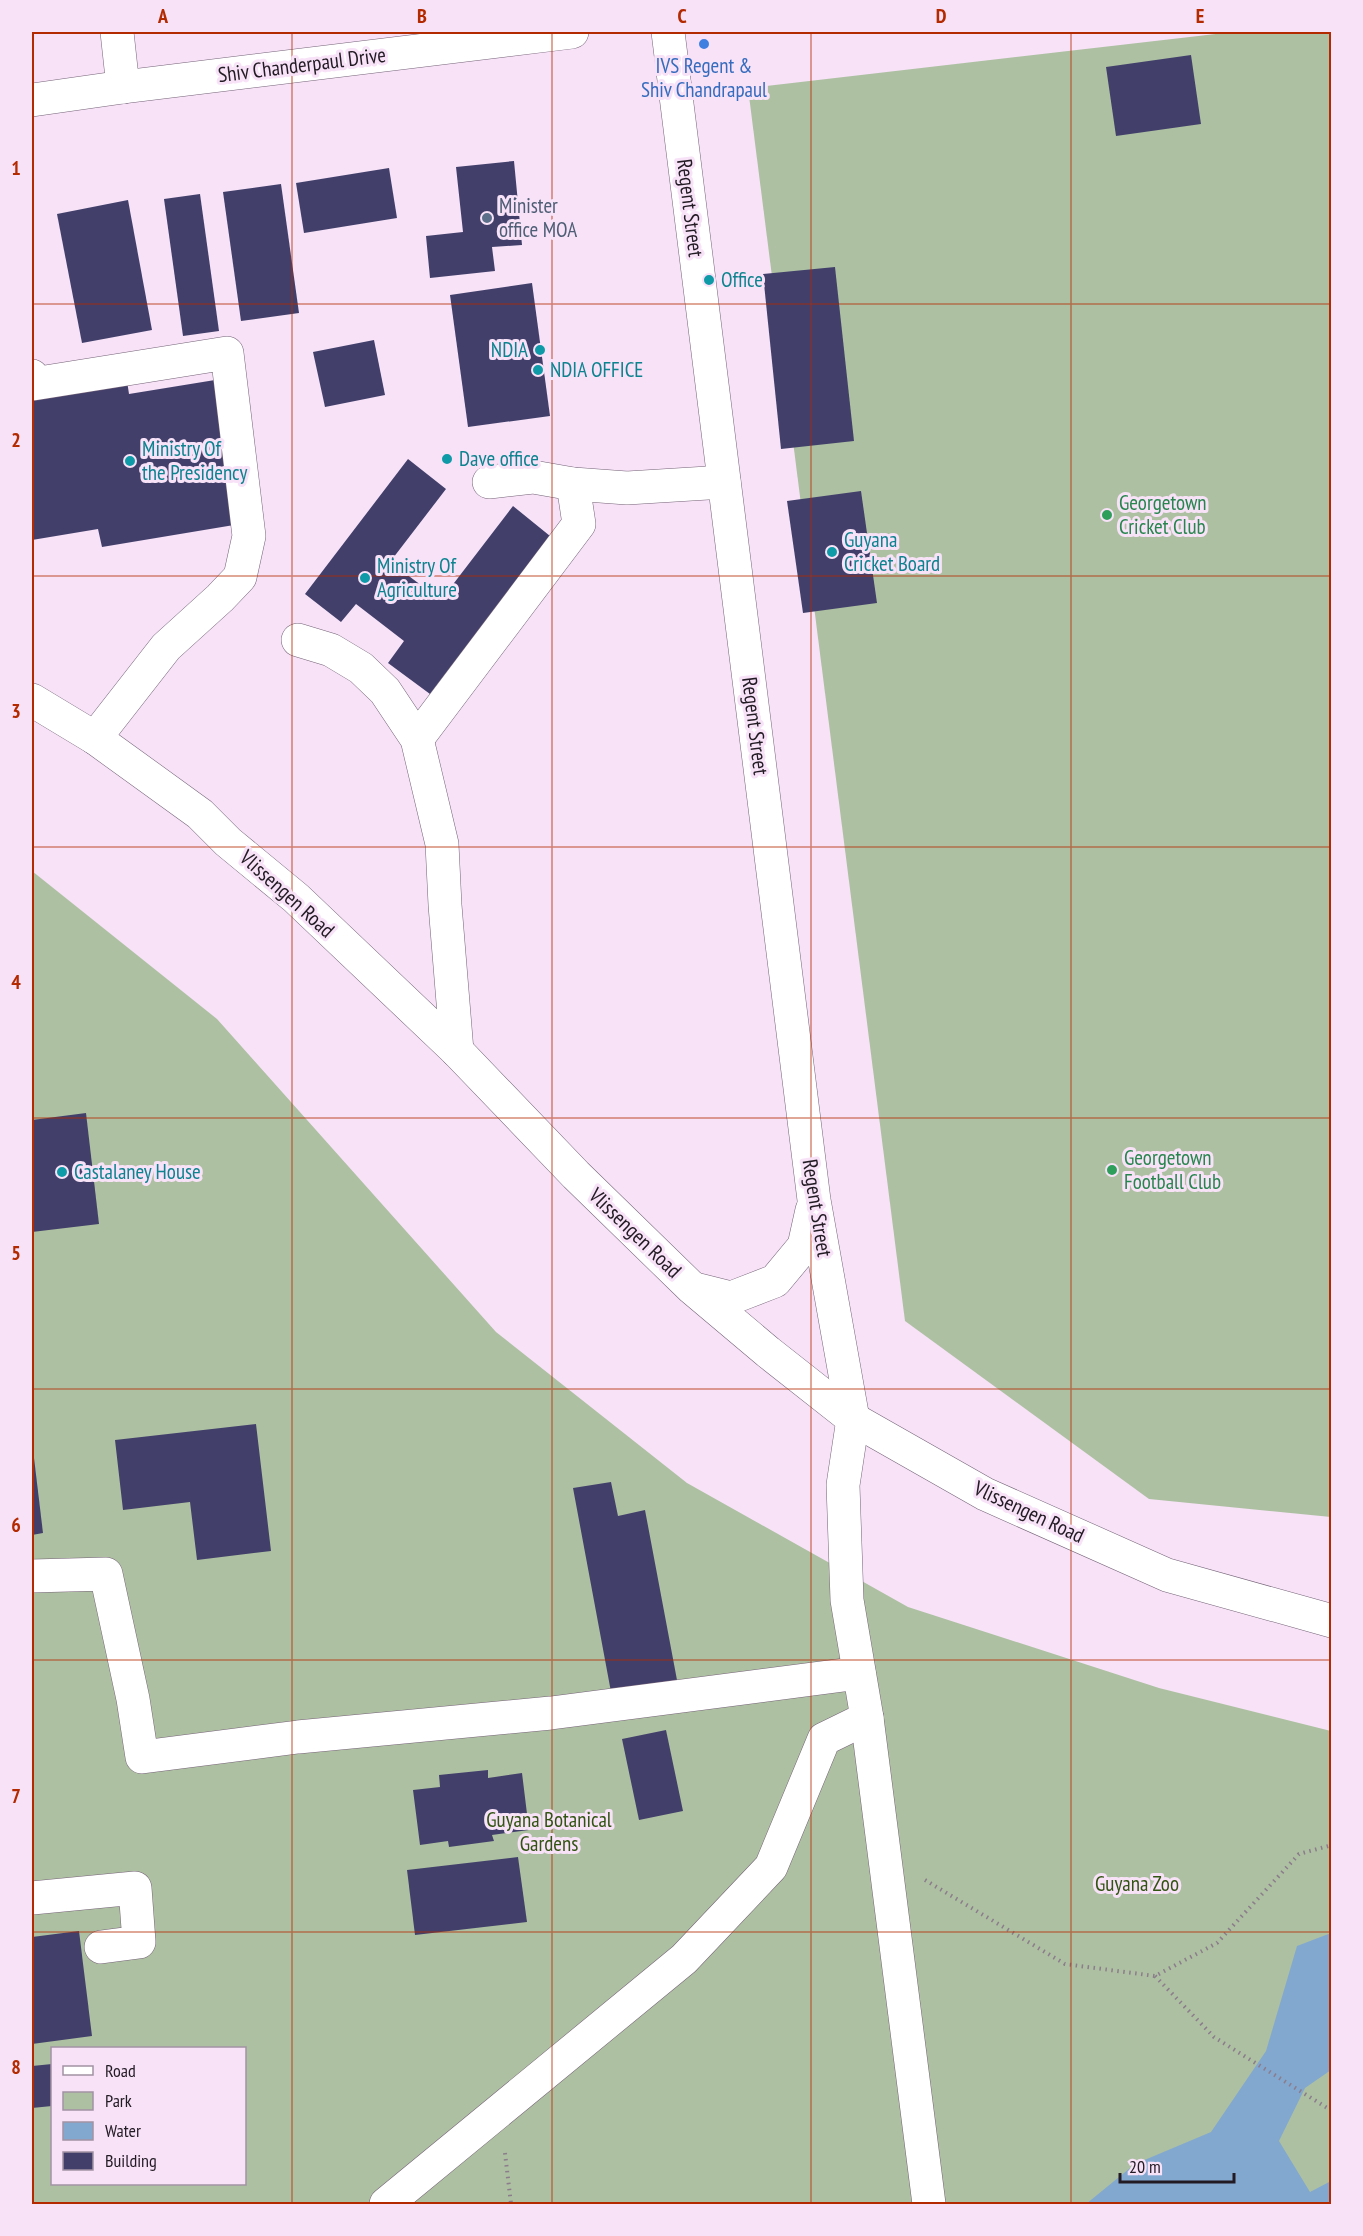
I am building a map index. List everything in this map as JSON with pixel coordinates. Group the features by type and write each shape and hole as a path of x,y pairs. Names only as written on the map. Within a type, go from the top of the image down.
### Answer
{"main road":[{"path":"117,32 123,87"},
{"name":"Shiv Chanderpaul Drive","path":"32,100 572,32"},
{"name":"Regent Street","path":"668,32 814,1200 853,1419 843,1485 847,1600 867,1718 929,2205"},
{"path":"32,376 33,384 227,353 249,536 240,577 166,647 95,738"},
{"path":"489,482 533,477 573,484 627,488 724,482"},
{"path":"417,740 579,524 573,484"},
{"path":"298,640 331,650 361,668 385,691 417,740 442,844 457,1051"},
{"name":"Vlissengen Road","path":"32,700 95,738 200,813 228,842 296,898 457,1051 576,1175 692,1288 853,1419 985,1494 1167,1575 1332,1621"},
{"path":"692,1288 731,1298 775,1281 804,1246 814,1200"},
{"path":"32,1576 106,1574 133,1699 142,1756 298,1737 551,1713 859,1673"},
{"path":"386,2205 684,1959 771,1867 824,1739 867,1718"},
{"path":"32,1898 135,1888 140,1942 101,1947"}],"path":[{"path":"885,1857 1065,1964 1155,1976 1217,1942 1299,1854 1332,1845"},
{"path":"1155,1976 1214,2037 1332,2110"},
{"path":"500,2111 511,2205"}],"green space":[{"path":"1233,32 1331,32 1331,1517 1149,1499 905,1321 748,88"},
{"name":"Guyana Botanical Gardens","path":"32,871 217,1019 496,1332 687,1483 908,1607 1159,1688 1331,1731 1331,2204 32,2204"}],"water":[{"path":"1331,1933 1331,2070 1305,2088 1279,2141 1310,2192 1331,2181 1331,2204 1086,2204 1135,2164 1211,2132 1266,2051 1297,1946"}],"building":[{"path":"1191,55 1201,124 1116,136 1106,67"},
{"path":"514,161 522,245 492,247 495,271 430,278 426,236 463,232 456,167"},
{"path":"389,168 397,218 304,233 296,183"},
{"path":"281,184 299,313 241,321 223,192"},
{"path":"200,194 219,331 183,336 164,199"},
{"path":"128,200 152,330 82,343 57,214"},
{"path":"835,267 854,441 781,449 763,274"},
{"path":"532,283 550,416 468,427 450,295"},
{"path":"374,340 385,395 325,407 313,352"},
{"name":"Ministry Of the Presidency","path":"215,380 240,524 102,547 98,529 32,540 32,397 127,381 129,394"},
{"name":"Ministry Of Agriculture","path":"408,459 446,489 390,562 441,600 513,506 550,536 430,694 388,663 404,641 356,604 341,622 305,594"},
{"name":"Guyana Cricket Board","path":"861,491 877,603 803,613 787,501"},
{"name":"Castalaney House","path":"86,1113 99,1224 32,1232 32,1120"},
{"path":"256,1424 271,1551 197,1560 190,1502 123,1510 115,1440"},
{"path":"32,1441 43,1533 32,1535"},
{"path":"611,1482 618,1516 645,1510 677,1680 611,1692 573,1488"},
{"path":"666,1730 683,1811 639,1820 622,1739"},
{"path":"488,1770 488,1778 522,1773 529,1830 492,1835 494,1841 449,1847 448,1841 420,1845 413,1790 440,1787 439,1775"},
{"path":"518,1857 527,1922 415,1935 407,1870"},
{"path":"79,1931 92,2036 32,2044 32,1937"},
{"path":"51,2064 51,2106 32,2108 32,2066"}],"place":[{"name":"IVS Regent & Shiv Chandrapaul","path":"704,44"},
{"name":"Minister office MOA","path":"487,218"},
{"name":"Office","path":"709,280"},
{"name":"NDIA","path":"540,350"},
{"name":"NDIA OFFICE","path":"538,370"},
{"name":"Dave office","path":"447,459"},
{"name":"Ministry Of the Presidency","path":"130,461"},
{"name":"Georgetown Cricket Club","path":"1107,515"},
{"name":"Guyana Cricket Board","path":"832,552"},
{"name":"Ministry Of Agriculture","path":"365,578"},
{"name":"Georgetown Football Club","path":"1112,1170"},
{"name":"Castalaney House","path":"62,1172"}],"park label":[{"name":"Guyana Zoo","path":"1137,1884"}]}
